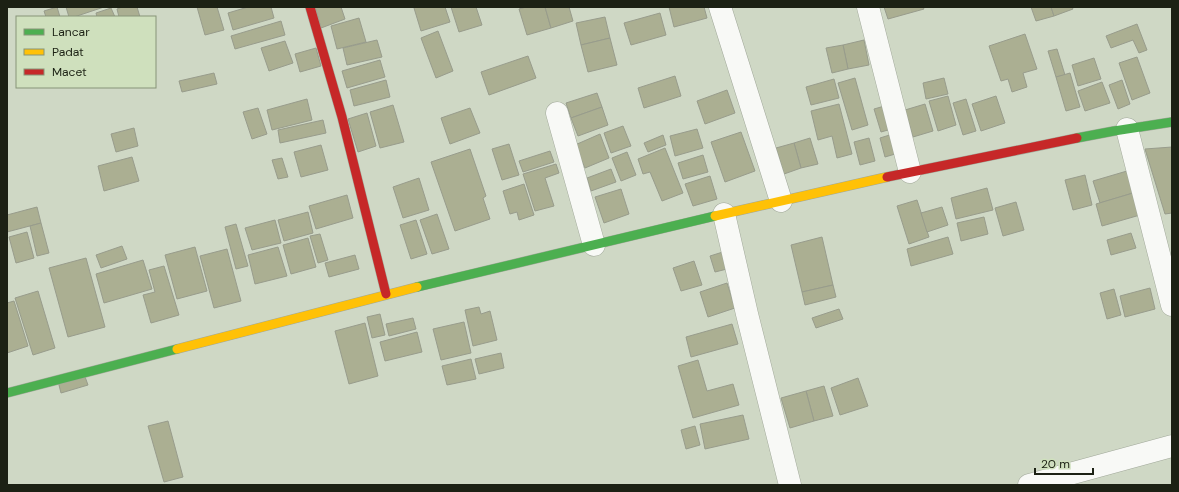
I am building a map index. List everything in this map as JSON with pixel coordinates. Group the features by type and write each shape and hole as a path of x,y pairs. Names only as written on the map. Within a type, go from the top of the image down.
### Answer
{"street":[{"path":"310,7 342,117 386,294"},
{"path":"720,7 781,202"},
{"path":"868,7 910,172"},
{"path":"557,113 594,245"},
{"path":"7,392 386,294 724,214 910,172 1127,129 1172,122"},
{"path":"1127,129 1172,306"},
{"path":"724,214 747,314 790,485"},
{"path":"1029,485 1172,446"}],"building":[{"path":"57,7 60,16 46,16 44,11"},
{"path":"66,7 104,7 77,16 69,16"},
{"path":"122,7 137,7 140,16 119,16 117,9"},
{"path":"197,7 217,7 224,30 205,35"},
{"path":"248,7 271,7 274,18 233,30 228,13"},
{"path":"315,7 341,7 345,19 321,28"},
{"path":"445,7 450,22 421,31 414,8"},
{"path":"451,7 476,7 482,25 459,32"},
{"path":"526,7 545,7 551,28 527,35 519,9"},
{"path":"545,7 569,7 573,21 551,28"},
{"path":"669,7 704,7 707,18 674,27"},
{"path":"884,7 923,7 924,9 888,19"},
{"path":"1031,7 1051,7 1054,16 1036,21"},
{"path":"1051,7 1072,7 1073,9 1054,16"},
{"path":"111,8 115,16 97,16 96,13"},
{"path":"660,13 666,35 631,45 624,23"},
{"path":"605,17 610,38 581,45 576,23"},
{"path":"359,18 366,42 337,49 331,26"},
{"path":"281,21 285,35 235,49 231,36"},
{"path":"1137,24 1147,50 1139,53 1133,40 1111,48 1106,36"},
{"path":"438,31 453,71 436,78 421,38"},
{"path":"1025,34 1037,69 1023,73 1027,87 1012,92 1008,79 1001,81 989,46"},
{"path":"610,38 617,65 588,72 581,45"},
{"path":"377,40 382,57 347,65 343,48"},
{"path":"864,40 869,65 848,69 843,45"},
{"path":"285,41 293,63 269,71 261,48"},
{"path":"843,45 848,69 832,73 826,48"},
{"path":"316,48 321,66 300,72 295,54"},
{"path":"1057,49 1065,75 1056,77 1048,51"},
{"path":"528,56 536,78 489,95 481,72"},
{"path":"1137,57 1150,93 1132,100 1119,63"},
{"path":"1094,58 1101,79 1078,86 1072,65"},
{"path":"380,60 385,77 347,88 342,71"},
{"path":"214,73 217,84 182,92 179,81"},
{"path":"1070,73 1080,107 1066,111 1056,77"},
{"path":"675,76 681,96 644,108 638,88"},
{"path":"855,78 868,125 852,130 838,83"},
{"path":"944,78 948,94 926,99 923,83"},
{"path":"834,79 839,98 811,105 806,87"},
{"path":"386,80 390,97 354,106 350,90"},
{"path":"1122,80 1130,104 1118,109 1109,85"},
{"path":"1102,82 1110,103 1085,111 1078,91"},
{"path":"727,90 735,113 705,124 697,101"},
{"path":"597,93 602,107 571,118 566,103"},
{"path":"948,96 956,125 938,131 929,101"},
{"path":"996,96 1005,123 981,131 972,104"},
{"path":"307,99 312,120 272,130 267,110"},
{"path":"966,99 976,131 963,135 953,103"},
{"path":"839,104 852,154 837,158 832,136 818,140 811,111"},
{"path":"925,104 933,131 913,137 905,110"},
{"path":"393,105 404,142 380,148 370,112"},
{"path":"888,105 895,128 881,132 874,109"},
{"path":"602,107 608,125 578,136 571,118"},
{"path":"258,108 267,134 252,139 243,112"},
{"path":"470,108 480,133 450,144 441,118"},
{"path":"367,113 376,146 358,152 348,119"},
{"path":"323,120 326,133 280,143 278,130"},
{"path":"623,126 631,146 611,153 604,133"},
{"path":"134,128 138,146 116,152 111,134"},
{"path":"697,129 703,148 675,156 670,136"},
{"path":"741,132 755,171 725,182 711,142"},
{"path":"896,133 902,152 885,157 880,138"},
{"path":"600,134 609,158 585,168 575,145"},
{"path":"663,135 666,145 648,152 644,143"},
{"path":"810,138 818,164 801,168 794,143"},
{"path":"869,138 875,161 860,165 854,142"},
{"path":"794,143 801,168 784,174 776,148"},
{"path":"509,144 519,175 502,180 492,149"},
{"path":"321,145 328,170 301,177 294,152"},
{"path":"1172,147 1172,213 1165,214 1145,149"},
{"path":"665,148 683,193 662,201 650,172 643,174 638,159"},
{"path":"470,149 486,196 483,198 490,219 455,231 431,162"},
{"path":"550,151 554,162 523,172 519,161"},
{"path":"627,152 636,175 621,181 612,158"},
{"path":"703,155 708,172 683,179 678,163"},
{"path":"132,157 139,181 104,191 98,166"},
{"path":"282,158 288,177 278,179 272,160"},
{"path":"556,164 559,173 545,178 554,206 535,211 523,174"},
{"path":"611,169 616,182 591,191 587,178"},
{"path":"1127,171 1133,193 1100,203 1093,181"},
{"path":"1085,175 1092,205 1073,210 1065,180"},
{"path":"710,176 717,199 693,206 685,184"},
{"path":"419,178 429,210 403,218 393,187"},
{"path":"524,184 534,215 519,220 517,212 510,214 503,191"},
{"path":"987,188 993,210 956,219 951,198"},
{"path":"621,189 629,214 604,223 595,197"},
{"path":"1133,193 1140,215 1102,226 1096,204"},
{"path":"347,195 353,218 316,229 309,206"},
{"path":"917,200 929,237 909,244 897,206"},
{"path":"1016,202 1024,230 1003,236 995,208"},
{"path":"37,207 41,223 7,232 7,215"},
{"path":"942,207 948,225 927,232 921,213"},
{"path":"308,212 313,233 284,241 278,220"},
{"path":"437,214 449,249 432,254 420,220"},
{"path":"984,217 988,234 961,241 957,223"},
{"path":"275,220 281,243 252,250 245,228"},
{"path":"416,220 427,254 411,259 400,225"},
{"path":"41,223 49,253 37,256 30,226"},
{"path":"236,224 248,266 236,269 225,227"},
{"path":"27,232 34,258 16,263 9,237"},
{"path":"1131,233 1136,248 1111,255 1107,240"},
{"path":"320,234 328,260 318,263 310,236"},
{"path":"822,237 833,285 802,292 791,245"},
{"path":"948,237 953,254 911,266 907,249"},
{"path":"308,238 316,267 291,274 283,245"},
{"path":"122,246 127,259 101,268 96,255"},
{"path":"195,247 207,291 177,299 165,255"},
{"path":"278,247 287,276 255,284 248,255"},
{"path":"227,249 241,301 214,308 200,256"},
{"path":"726,251 731,268 715,272 710,256"},
{"path":"355,255 359,269 329,277 325,263"},
{"path":"86,258 105,327 68,337 49,268"},
{"path":"143,260 152,289 104,303 96,274"},
{"path":"694,261 702,285 681,291 673,268"},
{"path":"164,266 179,315 151,323 143,295 155,292 149,270"},
{"path":"727,283 735,308 708,317 700,292"},
{"path":"833,285 836,297 805,305 802,292"},
{"path":"1150,288 1155,309 1125,317 1120,296"},
{"path":"1114,289 1121,315 1107,319 1100,293"},
{"path":"38,291 55,348 33,355 15,298"},
{"path":"14,301 28,346 7,353 7,303"},
{"path":"479,307 481,314 490,311 497,340 473,346 465,310"},
{"path":"839,309 843,319 816,328 812,318"},
{"path":"380,314 385,335 372,338 367,317"},
{"path":"413,318 416,329 389,336 386,324"},
{"path":"464,322 471,353 441,360 433,329"},
{"path":"365,323 378,376 349,384 335,331"},
{"path":"732,324 738,344 691,357 686,337"},
{"path":"417,332 422,352 385,361 380,342"},
{"path":"501,353 504,368 479,374 475,359"},
{"path":"471,359 476,379 447,385 442,366"},
{"path":"698,360 707,391 733,384 739,405 693,418 678,366"},
{"path":"84,374 88,385 61,393 58,381"},
{"path":"858,378 868,406 840,415 831,388"},
{"path":"824,386 833,416 814,421 806,391"},
{"path":"806,391 814,421 790,428 781,398"},
{"path":"743,415 749,439 705,449 700,424"},
{"path":"168,421 183,477 164,482 148,426"},
{"path":"695,426 700,445 686,449 681,430"}],"traffic: fast":[{"path":"1077,138 1172,122"},
{"path":"417,287 715,216"},
{"path":"7,393 177,349"}],"traffic: slow":[{"path":"715,216 887,177"},
{"path":"177,349 417,287"}],"traffic: jam":[{"path":"310,7 342,117 386,294"},
{"path":"887,177 1077,138"}]}
